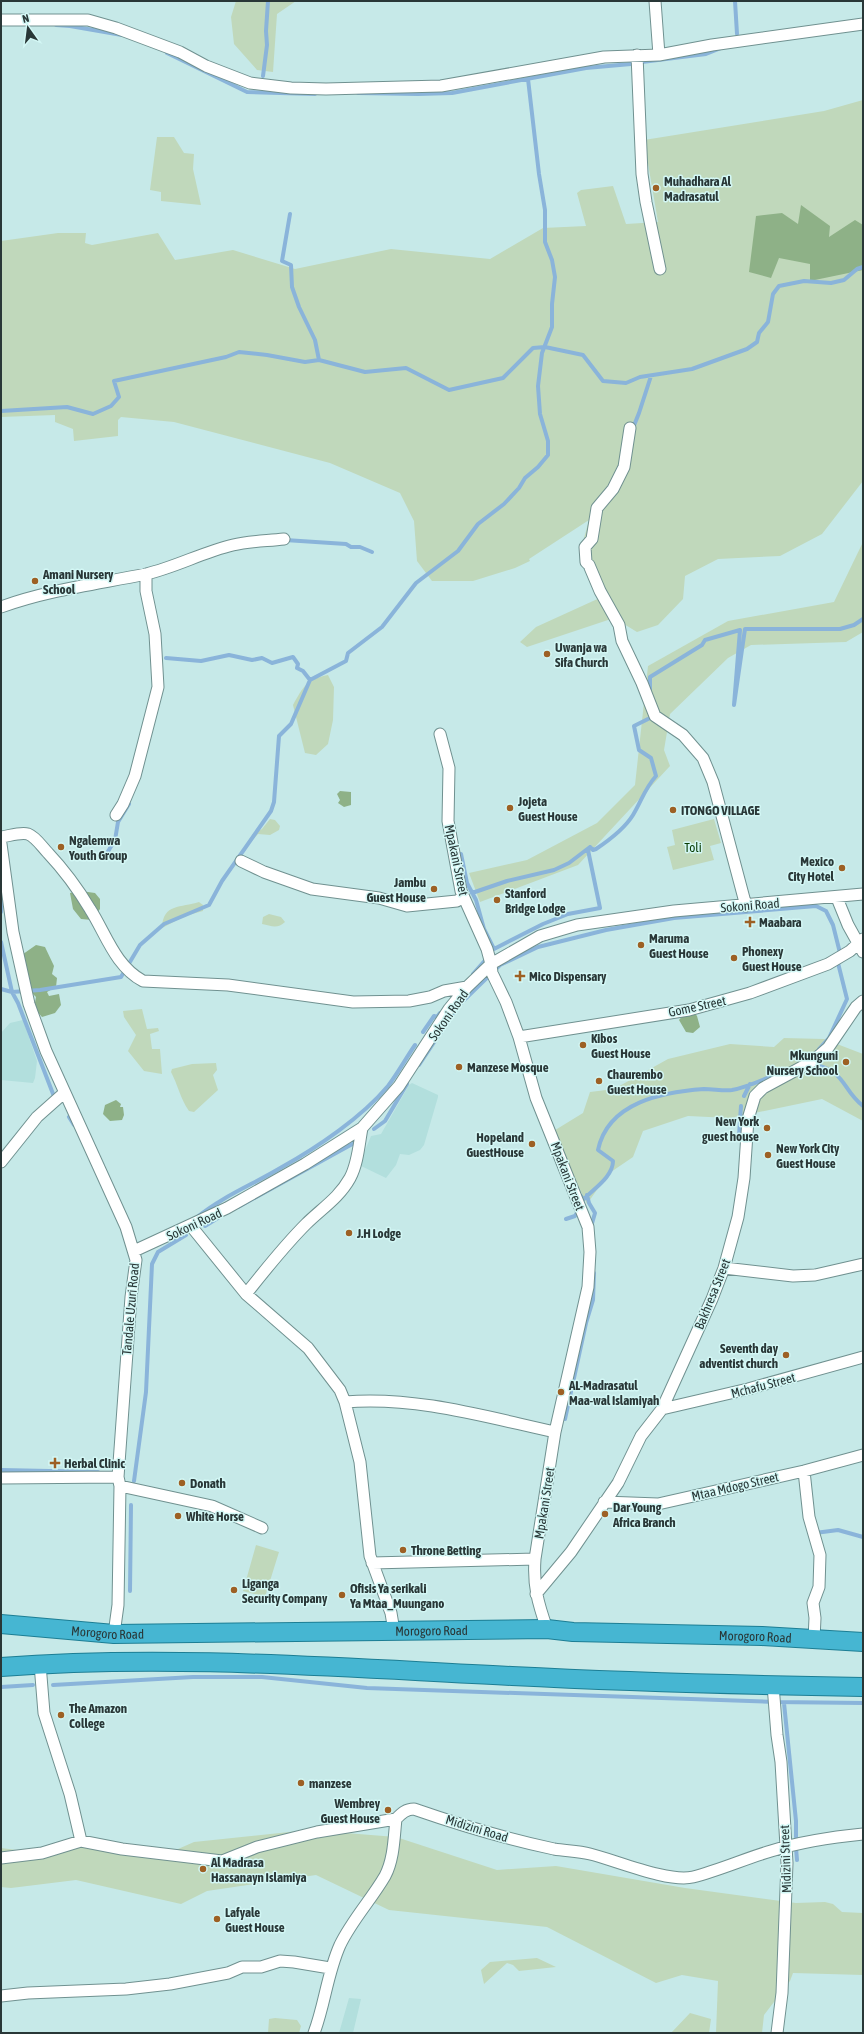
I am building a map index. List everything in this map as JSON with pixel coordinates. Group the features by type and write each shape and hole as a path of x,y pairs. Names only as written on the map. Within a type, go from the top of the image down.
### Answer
{"highway":[{"name":"Morogoro Road","path":"1,1624 114,1634 547,1628 573,1632 814,1639 863,1642"},
{"path":"1,1667 40,1664 170,1662 300,1665 513,1676 863,1687"}],"street":[{"path":"655,1 659,55"},
{"path":"1,20 88,20 116,28 180,52 206,66 250,83 291,88 326,89 441,86 604,57 659,55 712,45 863,24"},
{"path":"637,55 642,174 646,202 660,269"},
{"path":"630,428 624,467 613,489 597,508 592,539 585,547 586,562 589,565 600,591 619,625 622,641 642,683 655,716 683,735 703,758 713,782 746,906"},
{"path":"1,607 41,595 115,578 146,574 233,545 284,539"},
{"path":"116,815 124,804 135,776 158,687 154,628 146,591 146,574"},
{"name":"Mpakani Street","path":"440,734 449,768 450,805 448,822 463,897 487,949 492,973 506,1002 519,1037 536,1098 588,1227 590,1252 588,1287 555,1432 535,1559 534,1579 536,1594 547,1628"},
{"path":"1,837 23,833 34,838 58,863 82,895 107,942 122,964 134,976 149,981 222,984 353,1002 409,1001 430,997 444,990 467,987"},
{"name":"Tandale Uzuri Road","path":"1,844 6,908 13,932 29,1004 46,1051 64,1093 126,1227 136,1260 131,1297 119,1481 118,1605 114,1634"},
{"path":"241,861 264,872 312,889 379,898 406,906 457,901 463,897"},
{"name":"Sokoni Road","path":"134,1251 191,1226 305,1164 362,1128 399,1086 431,1039 449,1009 467,987 491,964 540,936 577,925 674,911 837,898 863,894"},
{"path":"837,898 846,920 861,945"},
{"name":"Gome Street","path":"519,1037 690,1010 744,995 828,964 861,945"},
{"name":"Bakhresa Street","path":"536,1594 571,1552 618,1483 641,1436 662,1409 724,1268 738,1217 744,1178 748,1119 755,1096 763,1088 813,1061 823,1052 856,1007 863,1001"},
{"path":"1,1162 37,1117 64,1093"},
{"path":"246,1294 275,1258 307,1224 331,1204 350,1178 356,1159 362,1128"},
{"path":"191,1226 246,1294 308,1348 329,1374 345,1402 360,1462 372,1563 391,1613 394,1631"},
{"path":"724,1268 793,1276 814,1275 863,1264"},
{"name":"Mchafu Street","path":"662,1409 748,1389 863,1357"},
{"path":"345,1402 368,1400 390,1401 454,1409 555,1432"},
{"name":"Mtaa Mdogo Street","path":"604,1502 658,1504 804,1471 863,1454"},
{"path":"804,1471 809,1517 820,1555 820,1587 813,1603 815,1618 814,1639"},
{"path":"1,1478 119,1481 212,1506 262,1528"},
{"path":"372,1563 535,1559"},
{"path":"40,1664 44,1713 70,1794 81,1842"},
{"name":"Midizini Street","path":"773,1685 781,1762 786,1847 785,1942 777,2033"},
{"name":"Midizini Road","path":"396,1819 402,1812 414,1809 493,1834 554,1849 591,1854 621,1865 674,1877 693,1877 712,1872 770,1851 786,1847 863,1834"},
{"path":"1,1858 42,1853 81,1842 122,1849 222,1861 257,1847 317,1832 396,1819 394,1846 386,1874 350,1927 330,1968 322,2009 314,2033"},
{"path":"1,1996 28,1993 126,1989 170,1984 228,1973 242,1967 261,1967 280,1961 330,1968"}],"shaded area":[{"path":"23,1020 37,1061 35,1078 33,1083 1,1080 1,1033 10,1023"},
{"path":"412,1083 438,1095 438,1097 424,1145 420,1150 409,1155 400,1154 396,1165 386,1178 359,1165 371,1136 381,1134 409,1085"},
{"path":"349,1998 361,1999 353,2033 339,2033"}],"green space":[{"path":"236,1 296,1 277,14 273,72 257,70 234,44 231,17"},
{"path":"863,100 863,481 822,534 780,556 718,559 685,576 683,599 658,625 637,632 614,618 527,647 520,642 536,627 604,596 583,542 589,520 529,559 530,561 515,568 473,581 432,581 417,561 414,521 400,493 330,463 174,422 121,417 118,420 118,436 74,441 73,429 55,422 55,415 1,417 1,241 58,233 86,233 85,243 92,245 158,233 175,260 233,250 295,269 391,249 490,259 543,228 586,226 577,193 581,190 613,186 626,224 658,222 644,140 824,111"},
{"path":"157,137 174,137 184,153 194,154 193,169 201,205 161,201 161,192 150,190"},
{"path":"801,205 830,226 829,237 855,220 863,225 863,270 810,281 810,264 779,258 771,278 749,272 756,216 782,213 798,224"},
{"path":"863,542 863,632 846,642 751,645 728,658 670,714 664,750 670,766 578,865 480,902 469,873 527,860 597,823 635,785 648,666 728,621 834,602"},
{"path":"328,675 334,687 333,720 328,744 316,755 305,753 293,705 306,685 315,679"},
{"path":"340,791 351,792 351,805 344,807 338,803 340,800 337,794"},
{"path":"270,819 275,820 280,826 279,830 270,835 258,834 249,844 253,834 262,829"},
{"name":"Toli","path":"714,819 721,843 710,846 714,860 673,870 667,847 675,845 672,830"},
{"path":"81,891 95,893 100,899 100,909 92,920 81,919 73,909 70,893"},
{"path":"199,902 203,905 203,911 185,916 162,928 163,920 169,910"},
{"path":"269,914 281,917 285,922 280,926 262,924 263,917"},
{"path":"36,945 45,947 54,966 52,974 57,978 56,987 47,992 49,996 59,994 61,1005 55,1013 42,1017 34,1008 36,997 32,993 16,959"},
{"path":"142,1009 147,1029 158,1028 159,1031 150,1034 152,1049 160,1049 162,1074 144,1071 128,1051 136,1035 124,1017 123,1011"},
{"path":"693,1011 697,1016 700,1027 693,1033 686,1032 679,1020 685,1013"},
{"path":"784,1038 824,1039 863,1054 863,1121 822,1099 730,1118 688,1116 643,1131 633,1157 608,1174 587,1204 552,1132 583,1113 590,1092 614,1089 668,1059 730,1044 774,1047"},
{"path":"216,1063 217,1070 213,1075 218,1090 194,1112 189,1111 183,1101 171,1072 172,1069 192,1064"},
{"path":"116,1100 121,1104 120,1107 123,1107 124,1115 122,1120 110,1121 103,1114 105,1105"},
{"path":"256,1545 279,1552 265,1597 243,1591"},
{"path":"308,1830 396,1837 497,1870 556,1866 685,1888 796,1903 825,1902 833,1904 842,1912 863,1913 863,1975 793,1973 790,1981 764,2015 762,2033 716,2033 718,1981 682,1975 656,1983 547,1927 389,1910 316,1875 207,1891 181,1904 76,1880 11,1888 1,1887 1,1848 32,1852 73,1846 169,1853 194,1842"},
{"path":"537,1958 556,1967 519,1971 513,1965 507,1963 484,1984 481,1970 490,1962"},
{"path":"690,2013 711,2019 709,2033 671,2033"},
{"path":"275,2018 297,2020 301,2026 299,2033 268,2033 269,2019"}],"waterway":[{"path":"263,76 267,45 266,31 268,1"},
{"path":"735,1 737,34"},
{"path":"56,25 122,35"},
{"path":"642,62 706,54 721,48"},
{"path":"167,53 247,92 315,94"},
{"path":"358,93 452,93 586,68 631,64"},
{"path":"1,989 12,992 40,990 121,977 140,945 164,924 209,905 222,881 271,811 274,802 279,736 291,724 310,680 346,661 348,653 382,627 416,583 458,551 478,524 504,504 519,488 525,478 538,467 548,455 548,441 540,414 538,386 542,353 552,327 552,304 555,277 552,260 545,242 545,210 539,174 528,79"},
{"path":"290,214 282,261 291,265 292,287 299,307 315,340 319,360"},
{"path":"1,411 67,407 93,414 111,406 119,397 114,381 226,357 239,352 267,355 305,362 319,360 365,372 406,368 449,390 503,378 533,348 545,347 583,355 603,381 626,383 640,377 692,369 747,349 757,342 759,333 768,322 773,294 779,286 804,281 831,283 844,280 857,269 863,267"},
{"path":"633,428 651,376"},
{"path":"285,540 346,544 351,547 360,547 372,552"},
{"path":"650,693 650,677 702,645 705,640 740,630 734,705 745,629 840,629 854,625 863,619"},
{"path":"166,658 201,661 229,655 252,660 262,658 272,663 293,657 298,664 297,668 303,671 310,680"},
{"path":"472,893 507,881 554,870 569,863 590,847 593,850 596,849 621,829 630,820 646,790 656,776 651,758 639,750 634,726 652,717"},
{"path":"107,853 115,840 118,822 129,804"},
{"path":"461,854 467,883 476,900 484,929 494,949 543,924 568,914 600,908 588,850 590,847"},
{"path":"1,912 3,889"},
{"path":"419,1065 458,1006 500,965 538,947 606,930 674,918 816,906 826,911 833,925 840,953 838,963 847,999 829,1038 819,1049"},
{"path":"1,942 12,992 18,1003 55,1099"},
{"path":"473,974 488,957"},
{"path":"423,1032 434,1016 437,1017 440,1013"},
{"path":"196,1218 227,1197 296,1159 325,1141 353,1120 388,1086 415,1045"},
{"path":"812,1064 832,1071 838,1076 856,1100 863,1106"},
{"path":"581,1196 583,1200 610,1172 613,1161 598,1150 604,1134 613,1121 625,1110 655,1097 672,1093 704,1089 739,1089 787,1070"},
{"path":"374,1129 385,1121 407,1084"},
{"path":"744,1096 750,1084"},
{"path":"739,1136 741,1106"},
{"path":"69,1117 74,1125"},
{"path":"238,1207 356,1142"},
{"path":"587,1195 589,1203 595,1213 591,1227"},
{"path":"566,1219 575,1216 578,1211"},
{"path":"205,1226 221,1216"},
{"path":"134,1481 146,1392 152,1264 158,1252 186,1235"},
{"path":"565,1419 586,1323 593,1300 594,1273"},
{"path":"1,1470 98,1472"},
{"path":"130,1591 131,1505"},
{"path":"815,1533 838,1530 863,1537"},
{"path":"53,1685 193,1677 262,1677 367,1688 775,1702 863,1703"},
{"path":"1,1687 33,1685"},
{"path":"784,1703 796,1821 796,1837"},
{"path":"797,1848 797,1860"}],"place":[{"name":"Muhadhara Al Madrasatul","path":"656,188"},
{"name":"Amani Nursery School","path":"35,581"},
{"name":"Uwanja wa Sifa Church","path":"547,654"},
{"name":"Jojeta Guest House","path":"510,808"},
{"name":"ITONGO VILLAGE","path":"673,810"},
{"name":"Ngalemwa Youth Group","path":"61,847"},
{"name":"Mexico City Hotel","path":"842,868"},
{"name":"Jambu Guest House","path":"434,889"},
{"name":"Stanford Bridge Lodge","path":"497,900"},
{"name":"Maabara","path":"750,922"},
{"name":"Maruma Guest House","path":"641,945"},
{"name":"Phonexy Guest House","path":"734,958"},
{"name":"Mico Dispensary","path":"520,976"},
{"name":"Kibos Guest House","path":"583,1045"},
{"name":"Mkunguni Nursery School","path":"846,1062"},
{"name":"Manzese Mosque","path":"459,1067"},
{"name":"Chaurembo Guest House","path":"599,1081"},
{"name":"New York guest house","path":"767,1128"},
{"name":"Hopeland GuestHouse","path":"532,1144"},
{"name":"New York City Guest House","path":"768,1155"},
{"name":"J.H Lodge","path":"349,1233"},
{"name":"Seventh day adventist church","path":"786,1355"},
{"name":"AL-Madrasatul Maa-wal Islamiyah","path":"561,1392"},
{"name":"Herbal Clinic","path":"55,1463"},
{"name":"Donath","path":"182,1483"},
{"name":"Dar Young Africa Branch","path":"605,1514"},
{"name":"White Horse","path":"178,1516"},
{"name":"Throne Betting","path":"403,1550"},
{"name":"Liganga Security Company","path":"234,1590"},
{"name":"Ofisis Ya serikali Ya Mtaa_Muungano","path":"342,1595"},
{"name":"The Amazon College","path":"61,1715"},
{"name":"manzese","path":"301,1783"},
{"name":"Wembrey Guest House","path":"388,1810"},
{"name":"Al Madrasa Hassanayn Islamiya","path":"203,1869"},
{"name":"Lafyale Guest House","path":"217,1919"}]}
